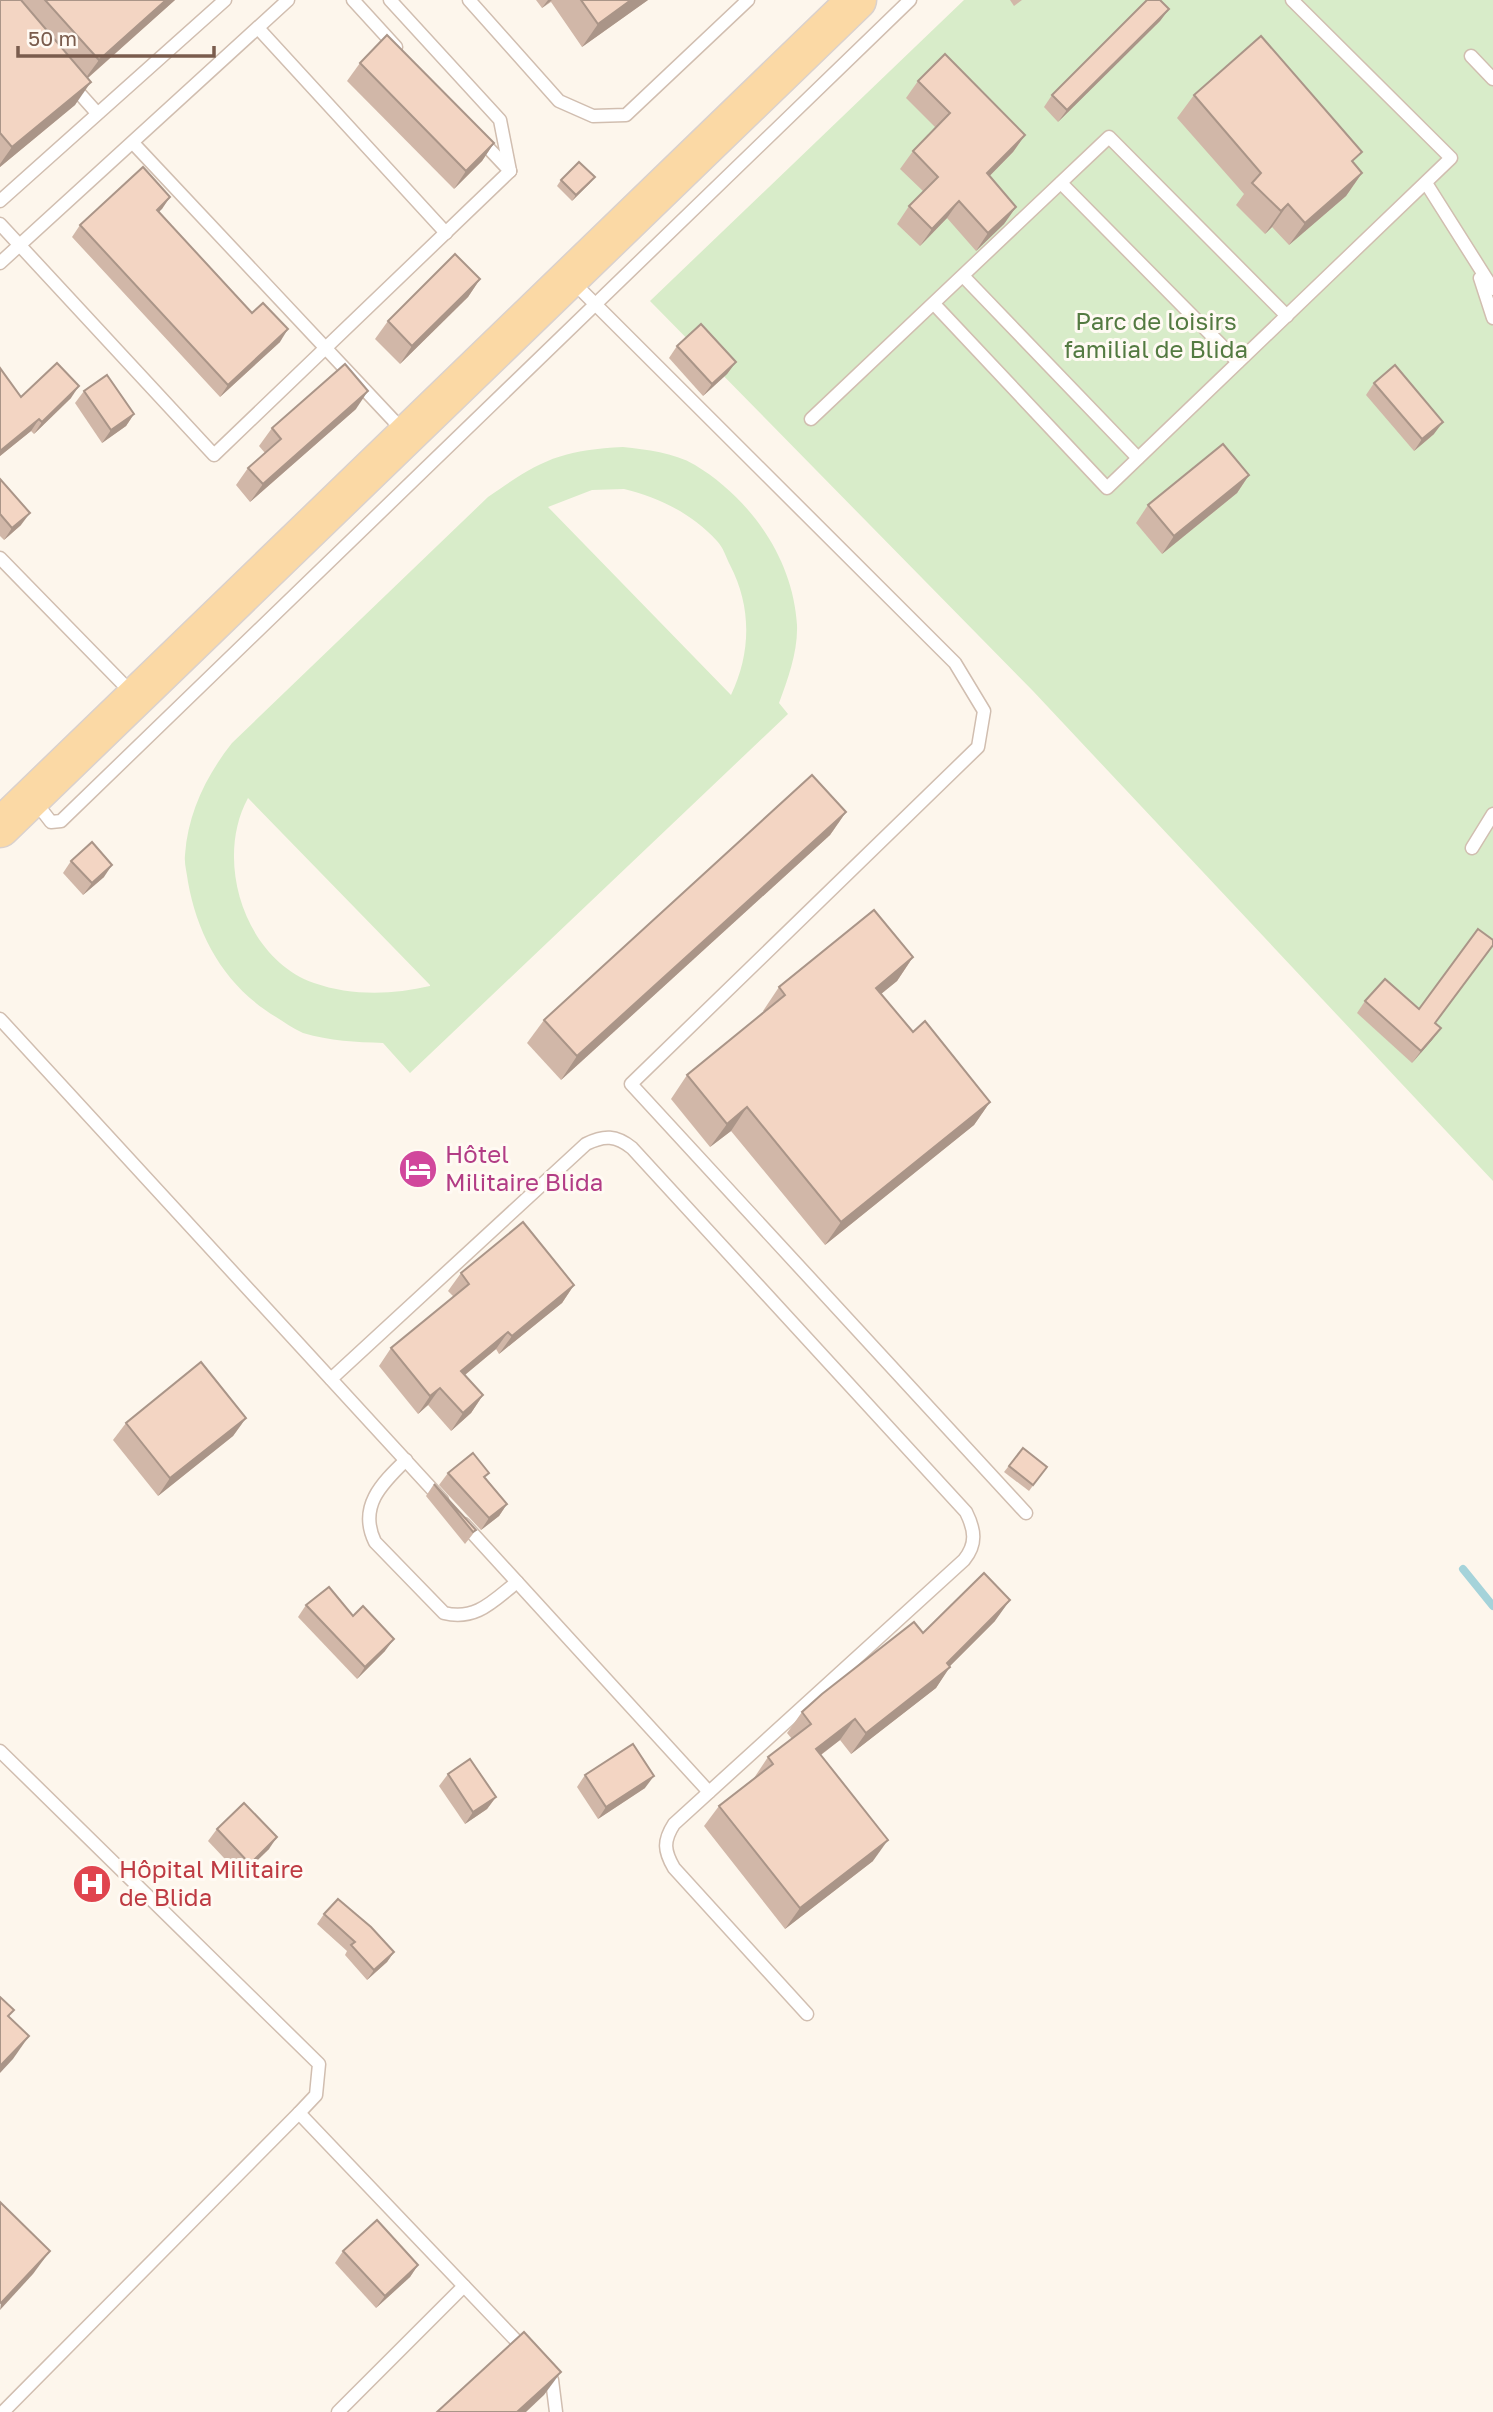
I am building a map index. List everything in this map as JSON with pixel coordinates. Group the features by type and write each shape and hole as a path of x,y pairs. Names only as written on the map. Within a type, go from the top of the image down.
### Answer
{"main road":[{"path":"0,828 16,800 123,684 832,0"},
{"path":"16,800 582,292 857,0"}],"lane":[{"path":"0,201 225,0"},
{"path":"0,263 288,0"},
{"path":"353,0 408,60"},
{"path":"390,0 500,120 510,171"},
{"path":"469,0 559,101 593,116 626,115 748,0"},
{"path":"911,0 582,292 955,663 984,711 978,747 631,1084 1026,1513"},
{"path":"935,304 1107,488 1451,159 1292,0"},
{"path":"258,28 446,233"},
{"path":"1471,56 1493,79"},
{"path":"62,74 97,113"},
{"path":"473,131 510,171"},
{"path":"811,419 1109,137 1287,316"},
{"path":"133,142 395,422"},
{"path":"0,224 214,456 510,171"},
{"path":"1061,183 1238,362"},
{"path":"1426,183 1493,289"},
{"path":"1475,264 1493,318"},
{"path":"964,277 1138,457"},
{"path":"0,558 123,684"},
{"path":"1472,848 1493,814"},
{"path":"0,1019 709,1792"},
{"path":"331,1379 586,1144 610,1136 622,1139 632,1148 966,1512 974,1537 972,1550 964,1560 674,1824 665,1844 666,1855 674,1868 807,2014"},
{"path":"405,1460 385,1480 370,1506 368,1529 375,1542 444,1613 474,1615 517,1582"},
{"path":"0,1751 320,2064 316,2095 3,2412"},
{"path":"299,2113 552,2379 556,2412"},
{"path":"338,2412 464,2286"}],"green space":[{"name":"Parc de loisirs familial de Blida","path":"964,0 1493,0 1493,1181 1033,691 650,301"},
{"path":"641,449 669,454 695,465 734,495 766,533 787,577 797,625 794,655 779,703 788,714 410,1073 383,1043 353,1042 313,1036 300,1031 258,1005 229,976 207,941 199,922 188,882 185,858 190,824 206,782 232,743 488,497 522,474 551,460 582,451","holes":["624,489 662,502 686,515 708,531 723,549 742,597 746,630 742,663 731,695 548,507 592,490","248,798 430,985 430,986 372,993 342,990 314,983 290,970 269,952 253,930 235,877 234,850 238,823"]}],"building":[{"path":"0,0 21,0 91,82 12,147 0,133"},
{"path":"45,0 166,0 99,60"},
{"path":"581,0 631,0 598,24"},
{"path":"1147,0 1160,0 1169,9 1067,110 1052,95"},
{"path":"387,35 494,143 466,171 360,63"},
{"path":"1261,36 1362,152 1352,161 1362,173 1305,223 1288,204 1281,211 1252,183 1261,173 1194,95"},
{"path":"945,54 1025,135 987,173 1016,207 988,233 959,201 932,229 909,206 938,177 913,151 950,113 918,81"},
{"path":"579,162 595,177 576,195 561,180"},
{"path":"143,167 170,197 157,210 252,313 263,303 288,329 228,385 80,225"},
{"path":"455,254 480,279 412,346 388,321"},
{"path":"701,324 736,362 712,384 677,346"},
{"path":"57,363 79,386 42,422 39,419 0,451 0,368 21,397"},
{"path":"345,364 368,391 263,484 248,468 281,439 272,428"},
{"path":"1395,365 1443,422 1422,439 1374,383"},
{"path":"107,375 134,414 111,430 84,391"},
{"path":"1223,444 1249,475 1174,536 1148,505"},
{"path":"0,479 30,513 12,528 0,514"},
{"path":"812,775 846,812 577,1056 544,1020"},
{"path":"92,842 112,865 92,883 71,861"},
{"path":"874,910 913,957 876,988 913,1032 925,1021 990,1102 841,1222 747,1107 727,1124 687,1075 785,995 779,987"},
{"path":"1478,929 1493,940 1493,945 1435,1023 1441,1028 1421,1051 1365,1001 1385,979 1419,1009"},
{"path":"523,1222 574,1285 512,1336 508,1332 461,1371 483,1395 463,1413 440,1388 430,1396 391,1348 469,1284 461,1273"},
{"path":"201,1362 246,1418 170,1478 126,1423"},
{"path":"1023,1448 1047,1467 1033,1485 1009,1466"},
{"path":"473,1453 489,1473 484,1477 507,1504 489,1518 448,1473"},
{"path":"434,1484 476,1530 473,1532"},
{"path":"984,1573 1010,1600 947,1663 950,1667 866,1733 855,1719 816,1749 888,1840 800,1908 719,1806 773,1764 768,1757 811,1724 802,1712 822,1694 914,1622 923,1633"},
{"path":"329,1587 353,1616 363,1606 394,1639 365,1667 306,1605"},
{"path":"633,1744 654,1776 606,1807 585,1775"},
{"path":"470,1759 496,1797 473,1812 448,1774"},
{"path":"244,1803 277,1837 250,1864 217,1829"},
{"path":"338,1899 371,1927 394,1952 374,1970 351,1945 355,1942 324,1914"},
{"path":"0,1997 14,2010 8,2016 29,2036 0,2066"},
{"path":"0,2202 50,2251 1,2303 0,2302"},
{"path":"377,2220 418,2265 385,2296 343,2251"},
{"path":"524,2332 561,2372 517,2412 437,2412"}],"waterway":[{"path":"1463,1569 1493,1606"}],"place":[{"name":"Hôtel Militaire Blida","path":"418,1169"},
{"name":"Hôpital Militaire de Blida","path":"92,1884"}]}
